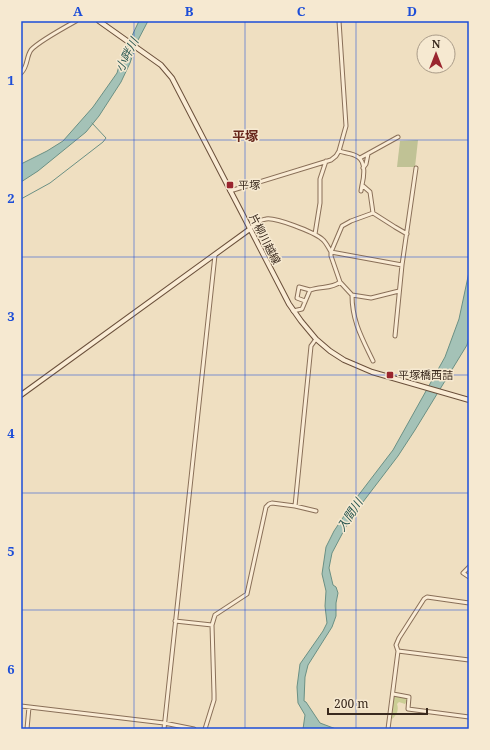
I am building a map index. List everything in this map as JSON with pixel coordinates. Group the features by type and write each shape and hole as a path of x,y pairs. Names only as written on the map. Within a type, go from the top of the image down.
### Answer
{"main road":[{"name":"片柳川越線","path":"100,21 161,65 172,78 293,311 316,339 330,351 351,363 372,372 469,400"},
{"path":"21,395 250,229"}],"street":[{"path":"21,73 25,68 27,59 32,49 76,21"},
{"path":"230,191 326,161 335,157 339,151 346,122 339,21"},
{"path":"360,158 398,138"},
{"path":"339,151 360,158 364,175 361,191"},
{"path":"363,168 366,164 368,154"},
{"path":"314,234 320,203 320,182 326,161"},
{"path":"395,336 402,265 416,168"},
{"path":"362,184 370,192 373,213"},
{"path":"373,213 407,234"},
{"path":"373,213 342,226 331,252 331,259 340,282 352,295 371,298 399,290"},
{"path":"250,229 253,225 262,220 270,219 314,234 325,242 331,252 402,265"},
{"path":"164,729 215,255"},
{"path":"306,301 297,298 299,287 310,290 318,287 336,286 340,282"},
{"path":"293,311 302,309 310,290"},
{"path":"352,295 354,316 373,361"},
{"path":"295,506 311,346 316,339"},
{"path":"205,729 214,700 212,625 214,615 247,594 266,506 272,503 316,511"},
{"path":"469,567 463,573 469,577"},
{"path":"388,729 398,651 396,645 424,599 427,597 469,603"},
{"path":"175,622 212,625"},
{"path":"398,651 469,660"},
{"path":"393,694 409,697 408,709 469,717"},
{"path":"21,706 164,723 194,729"},
{"path":"27,729 29,707"}],"green space":[{"path":"418,140 415,167 397,167 400,141"},
{"path":"395,696 408,699 405,704 399,702 397,704 397,712 392,719 393,700"}],"water":[{"name":"小畔川","path":"139,21 148,21 137,42 130,63 121,82 99,116 86,132 38,171 21,182 21,164 63,141 93,107 117,73 121,59"},
{"name":"入間川","path":"469,272 469,337 467,345 398,456 350,519 332,553 329,568 333,585 336,587 338,593 336,616 332,627 308,665 305,677 304,701 320,723 336,729 303,729 305,715 298,703 297,687 300,664 327,623 325,606 326,591 322,574 326,547 334,531 354,501 393,450 445,357 459,319"}],"waterway":[{"path":"21,199 50,183 103,142 106,138 92,123"}],"place":[{"name":"平塚","path":"230,185"},
{"name":"平塚橋西詰","path":"390,375"}],"district":[{"name":"平塚","path":"245,136"}]}
